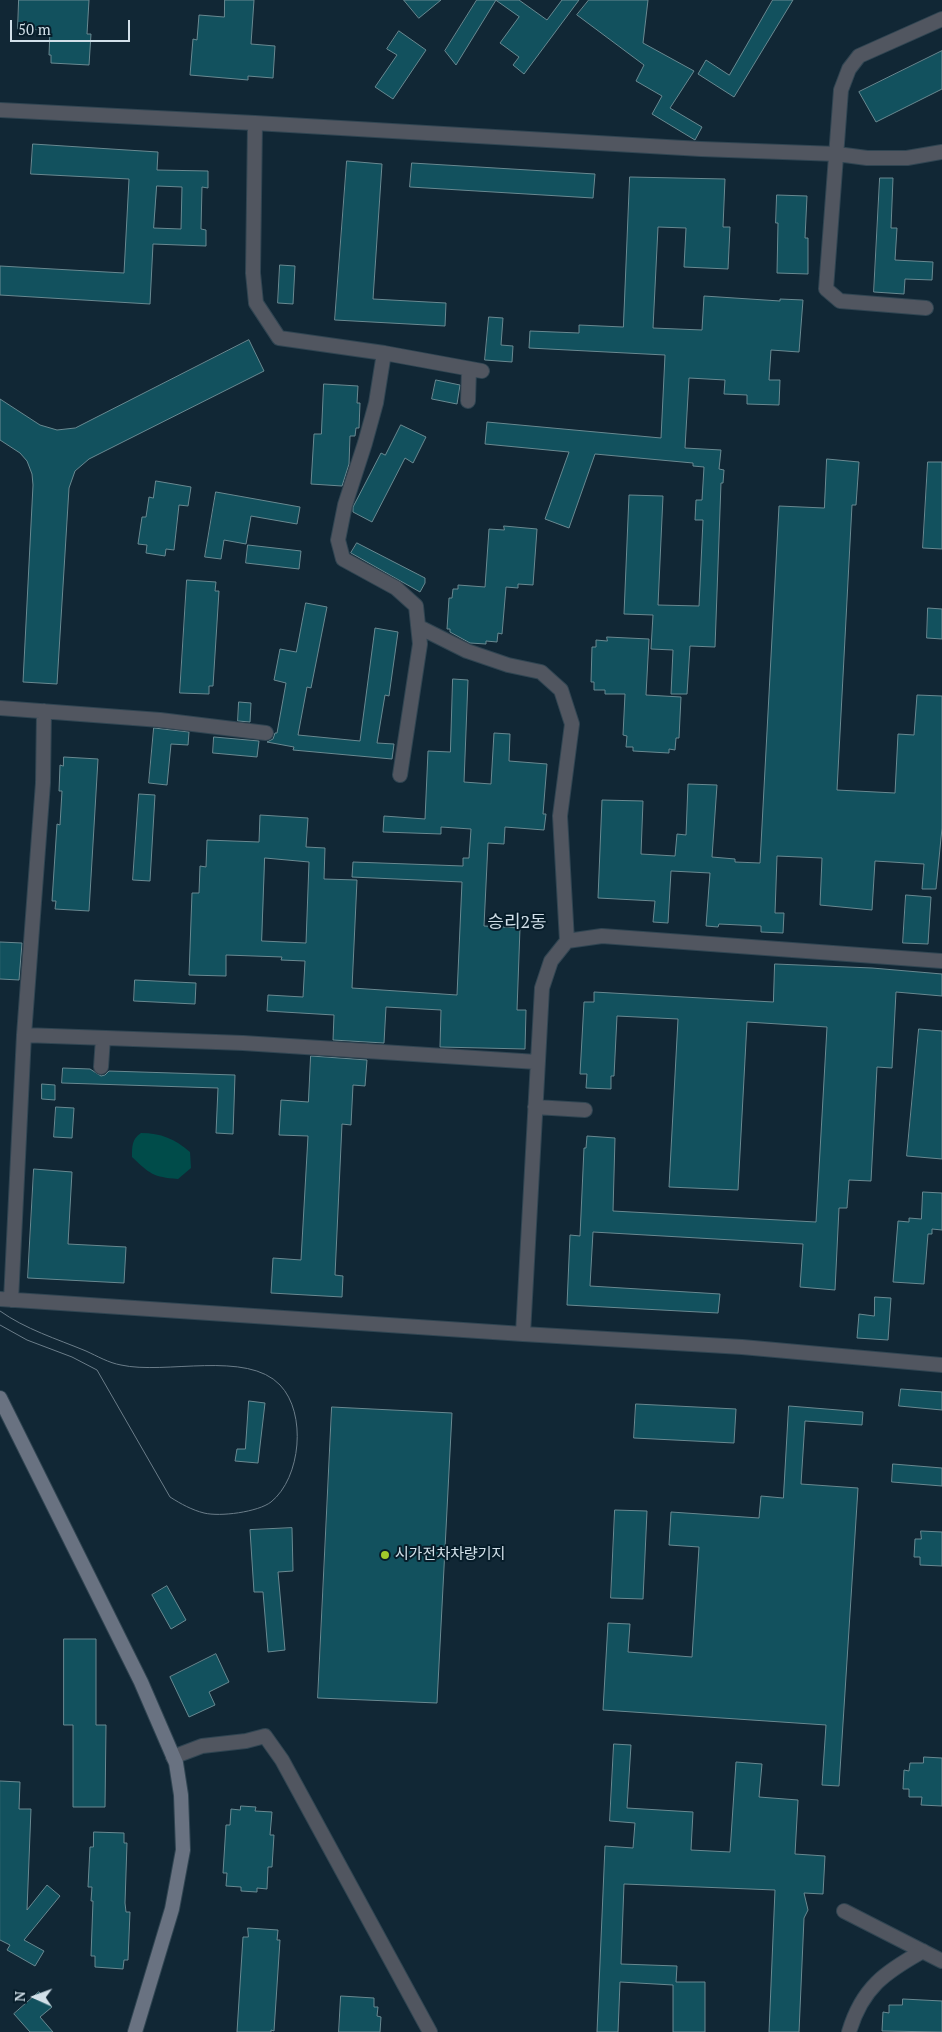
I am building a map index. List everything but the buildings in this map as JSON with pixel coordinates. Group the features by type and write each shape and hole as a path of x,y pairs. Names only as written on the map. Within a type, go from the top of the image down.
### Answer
{"main road":[{"path":"0,1398 141,1682 176,1763 181,1795 183,1850 172,1909 135,2032"}],"street":[{"path":"926,308 840,301 826,289 841,90 849,69 859,56 942,19"},
{"path":"0,110 254,122 701,149 837,154 867,158 907,158 942,152"},
{"path":"254,122 253,273 256,303 279,338 384,353 475,370 468,401"},
{"path":"384,353 376,403 345,505 338,540 344,559 396,588 416,606 420,644 400,775"},
{"path":"419,627 467,651 508,665 540,672 561,690 572,724 560,816 567,941 551,961 542,988 523,1334"},
{"path":"0,708 160,720 266,733"},
{"path":"44,711 42,783 6,1300 742,1347 942,1365"},
{"path":"567,941 602,936 942,961"},
{"path":"24,1035 244,1043 537,1062"},
{"path":"101,1068 103,1038"},
{"path":"535,1107 585,1110"},
{"path":"173,1757 202,1746 246,1741 269,1732 282,1760 430,2032"},
{"path":"844,1911 942,1961"},
{"path":"850,2032 870,1989 896,1966 923,1951"}],"shaded area":[{"path":"141,1133 155,1134 173,1140 184,1147 190,1152 191,1168 178,1179 152,1174 132,1157 133,1143"}],"tram line":[{"path":"0,1311 53,1338 117,1364 139,1367 227,1366 247,1369 265,1375 280,1385 289,1397 294,1412 297,1428 297,1445 289,1478 271,1502 265,1506 248,1511 211,1514 200,1512 182,1504 170,1497 97,1370 72,1357 27,1340 0,1325"}],"place":[{"name":"시가전차차량기지","path":"385,1555"}],"district":[{"name":"승리2동","path":"517,923"}]}
